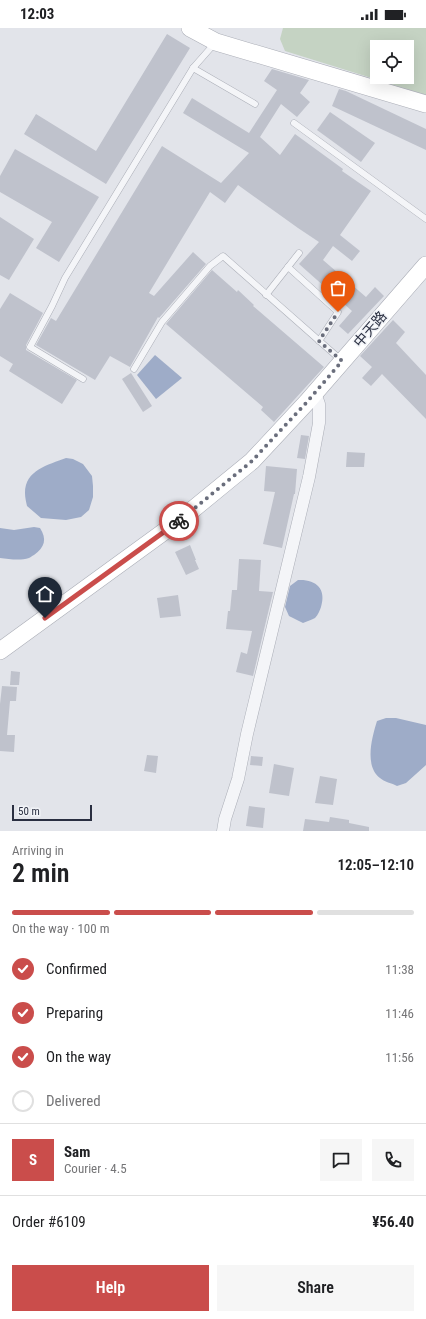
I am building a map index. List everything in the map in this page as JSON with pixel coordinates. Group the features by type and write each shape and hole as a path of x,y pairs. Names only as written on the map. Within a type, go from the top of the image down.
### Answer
{"main road":[{"path":"190,28 216,42 426,104"},
{"name":"中天路","path":"0,651 186,515 252,461 315,393 426,265"}],"street":[{"path":"223,831 225,819 238,779 247,734 309,477 319,423 320,404 315,393"}],"lane":[{"path":"83,379 30,347 65,278 194,68 216,42"},
{"path":"194,68 255,104"},
{"path":"294,123 426,219"},
{"path":"266,295 299,253"},
{"path":"134,369 162,322 210,266 223,256 342,361"},
{"path":"288,267 338,312 319,341"}],"green space":[{"path":"283,28 426,28 426,95 391,84 414,84 414,40 370,40 370,78 285,51 280,39"}],"water":[{"path":"155,355 182,378 156,399 137,375"},
{"path":"66,458 73,459 83,464 92,476 93,497 89,510 81,517 66,520 41,518 27,506 25,495 26,485 33,474 45,466"},
{"path":"34,527 40,528 44,536 43,546 38,552 26,559 14,560 0,558 0,528 14,530"},
{"path":"298,580 310,581 314,583 321,590 322,595 321,607 315,618 303,623 289,616 285,607 290,586"},
{"path":"386,718 396,718 426,725 426,765 406,783 397,786 380,778 375,773 372,766 371,751 377,721"}],"building":[{"path":"167,34 190,48 106,184 24,134 36,114 96,151"},
{"path":"272,69 309,80 300,93 310,102 297,117 281,104 260,137 280,155 295,134 343,169 342,171 371,191 340,235 360,251 352,261 333,246 323,260 366,297 375,287 384,296 348,334 339,326 352,311 299,264 319,242 238,185 225,203 210,192 149,293 154,296 193,252 206,264 159,318 158,317 130,367 110,356 95,380 36,345 51,318 56,321 162,146 221,183 249,153 183,113 192,98 249,133 277,90 264,81"},
{"path":"339,89 426,129 426,150 332,106"},
{"path":"330,112 375,143 361,162 317,130"},
{"path":"15,149 99,197 59,262 36,248 52,222 0,192 0,176"},
{"path":"0,217 34,239 9,280 0,275"},
{"path":"212,270 237,292 238,290 254,305 253,306 324,367 274,422 261,410 263,407 166,324"},
{"path":"10,293 43,313 26,345 26,350 77,380 62,404 9,371 13,364 0,356 0,309"},
{"path":"393,320 405,332 396,343 426,375 426,419 382,374 371,386 362,378 372,367 360,356"},
{"path":"131,373 152,406 143,412 122,379"},
{"path":"301,435 309,436 305,459 297,458"},
{"path":"347,452 365,453 364,467 346,467"},
{"path":"266,466 297,469 295,494 282,548 263,544 275,492 264,491"},
{"path":"190,545 199,569 186,575 175,552"},
{"path":"239,559 261,560 259,591 273,592 253,676 236,672 241,652 247,654 252,631 226,629 228,611 230,611 232,590 237,590"},
{"path":"178,595 181,616 160,618 157,598"},
{"path":"11,671 20,672 19,685 10,685"},
{"path":"2,686 17,687 16,701 10,701 7,735 15,735 14,752 0,751 0,704"},
{"path":"147,755 158,756 156,773 144,771"},
{"path":"251,756 263,757 262,766 250,765"},
{"path":"274,764 294,768 289,796 269,793"},
{"path":"320,776 337,779 333,805 315,803"},
{"path":"249,806 265,808 263,828 246,826"},
{"path":"330,817 349,820 349,823 369,827 369,831 303,831 305,819 329,822"}],"way so far":[{"path":"179,521 252,461 307,402 342,361 319,341 338,312"}],"route":[{"path":"45,618 179,521"}]}
